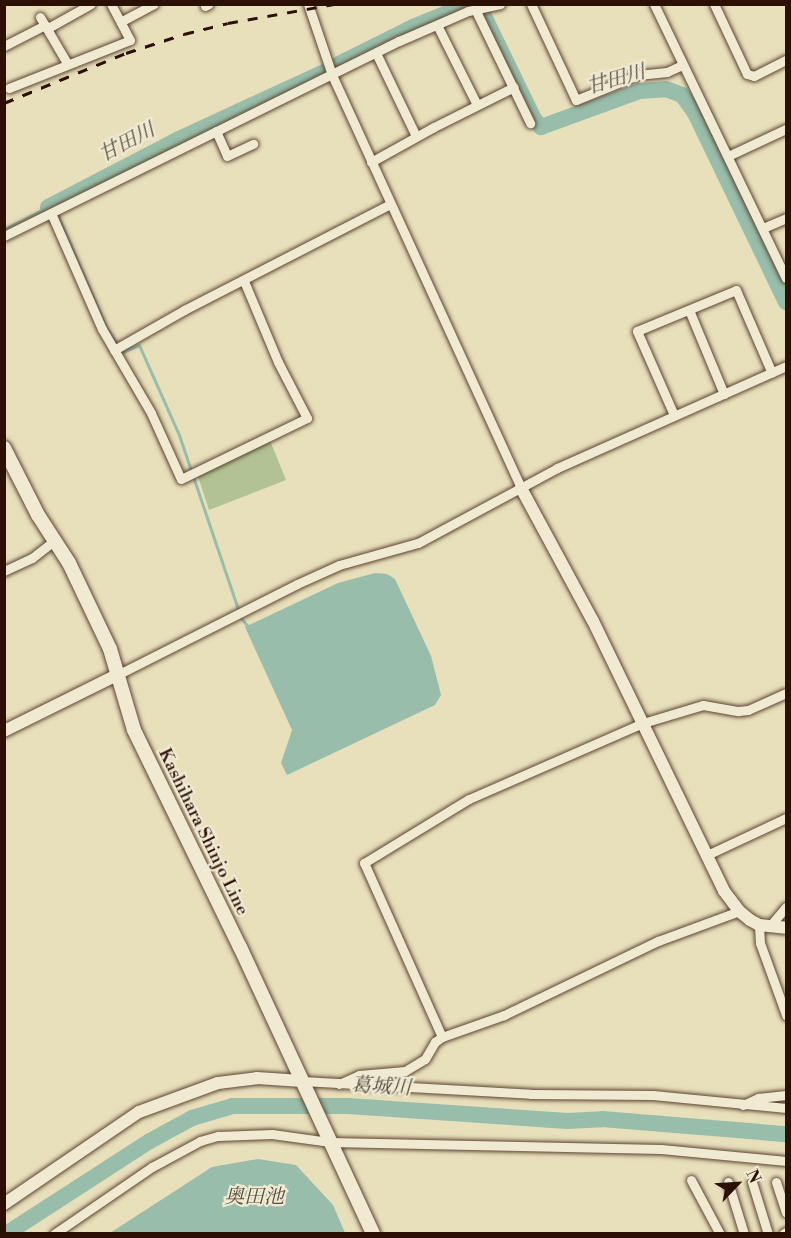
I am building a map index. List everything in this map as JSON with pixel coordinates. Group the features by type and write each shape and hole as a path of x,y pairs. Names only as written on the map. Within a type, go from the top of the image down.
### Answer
{"main road":[{"name":"Kashihara Shinjo Line","path":"4,448 54,541 74,573 119,674 124,704 134,730 373,1233"}],"street":[{"path":"4,46 44,23 91,4"},
{"path":"9,88 67,63 130,40 111,4"},
{"path":"122,21 154,4"},
{"path":"309,4 332,75 521,488 593,621 724,891 739,911 764,926 786,928"},
{"path":"4,236 437,24 480,8 500,4"},
{"path":"531,4 576,100 638,75 667,72 682,65"},
{"path":"654,4 786,278"},
{"path":"714,4 747,74 754,76 786,60"},
{"path":"480,8 530,123"},
{"path":"44,23 67,63"},
{"path":"437,24 477,105"},
{"path":"376,53 416,136"},
{"path":"371,162 416,136 514,87"},
{"path":"728,156 786,129"},
{"path":"216,131 227,156 253,144"},
{"path":"114,350 184,310 390,204"},
{"path":"51,213 102,329 151,413 181,479 306,418 278,362 244,281"},
{"path":"763,228 786,218"},
{"path":"674,416 637,331 736,290 772,373"},
{"path":"688,310 724,394"},
{"path":"4,731 240,612 339,565 418,543 557,468 786,366"},
{"path":"4,571 32,558 54,541"},
{"path":"442,1037 364,863 469,799 643,723 703,705 738,711 748,710 786,693"},
{"path":"706,855 786,818"},
{"path":"786,907 764,926 760,943 786,1015"},
{"path":"339,1084 359,1075 405,1071 425,1059 435,1042 442,1037 504,1015 658,941 739,911"},
{"path":"4,1204 139,1112 218,1083 257,1078 304,1084 531,1094 653,1095 786,1108"},
{"path":"743,1105 758,1098 786,1095"},
{"path":"54,1233 152,1167 209,1138 218,1136 272,1134 661,1149 786,1161"},
{"path":"691,1180 720,1233"},
{"path":"728,1182 744,1233"},
{"path":"752,1182 768,1233"},
{"path":"776,1182 786,1212"}],"shaded area":[{"path":"269,438 286,480 209,510 197,473"}],"water":[{"path":"375,573 387,574 395,579 431,656 441,695 435,705 287,775 281,763 292,730 245,627 338,583"},
{"name":"奥田池","path":"258,1159 296,1165 333,1205 345,1233 110,1233 212,1167"}],"waterway":[{"name":"甘田川","path":"339,64 413,27 469,4"},
{"name":"甘田川","path":"475,4 484,16 534,119 541,127 640,91 666,89 682,95 695,113 786,302"},
{"name":"甘田川","path":"48,207 179,139 324,72"},
{"path":"4,229 48,207"},
{"path":"58,216 106,327 122,352 139,345 179,435 241,618 250,629"},
{"name":"葛城川","path":"6,1234 150,1141 192,1118 233,1106 348,1106 567,1121 602,1119 786,1134"}],"railway":[{"path":"4,103 126,53 184,34 228,23 335,4"}]}
